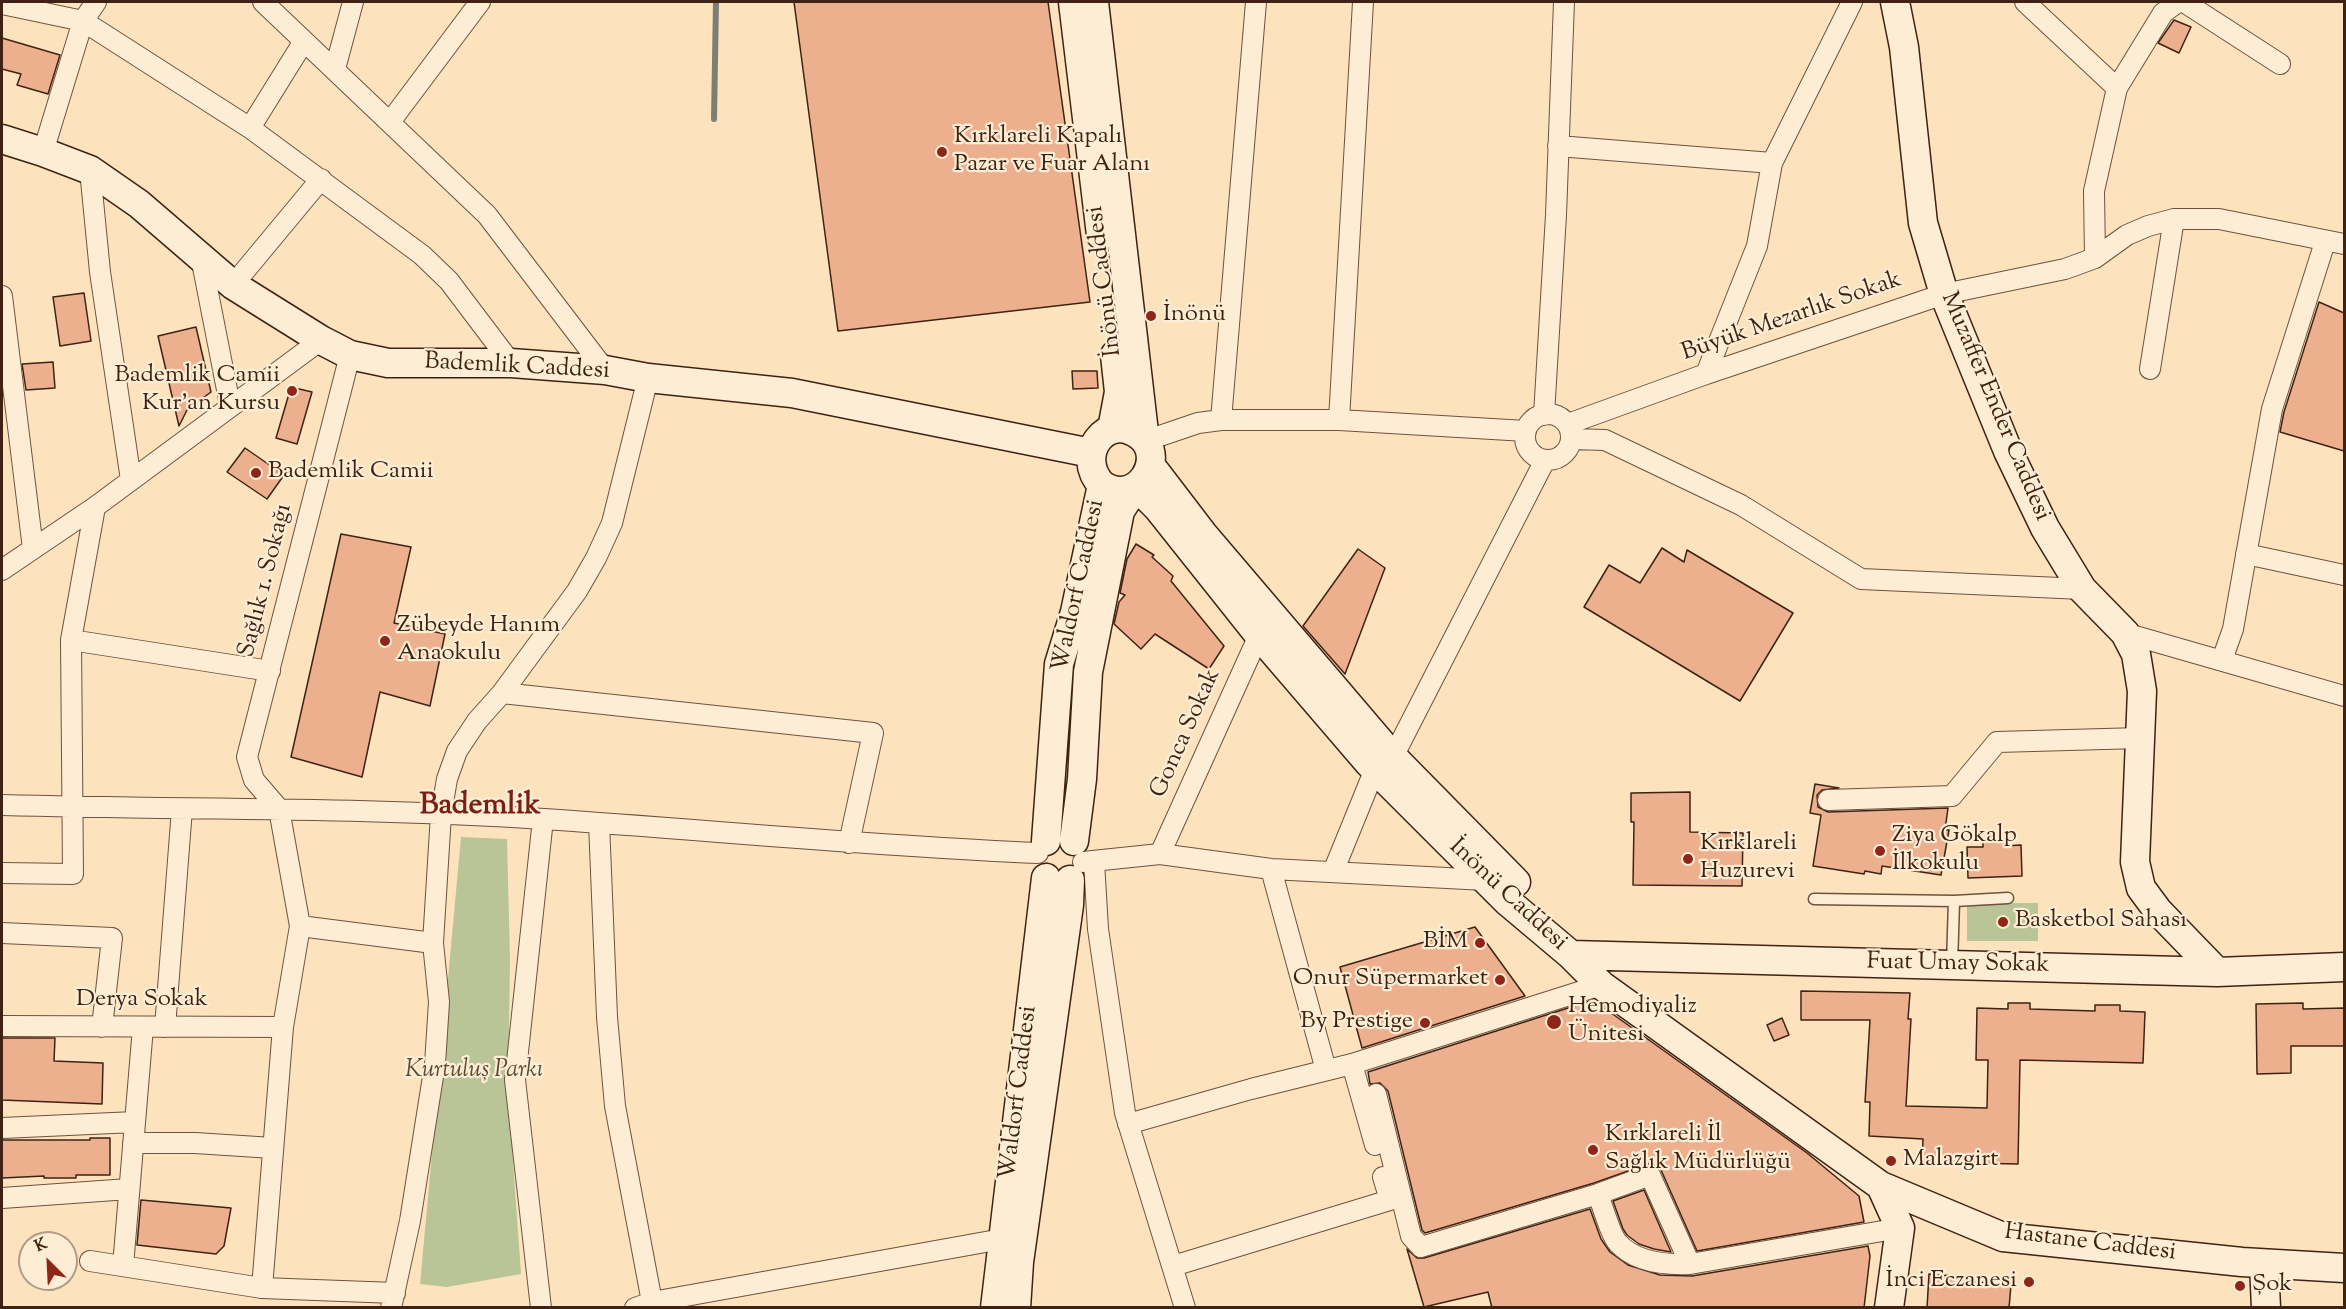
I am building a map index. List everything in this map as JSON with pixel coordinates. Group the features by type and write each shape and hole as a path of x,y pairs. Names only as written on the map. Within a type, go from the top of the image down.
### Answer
{"main road":[{"name":"İnönü Caddesi","path":"1073,2 1119,392 1112,429"},
{"name":"İnönü Caddesi","path":"1094,2 1144,464 1158,508 1259,635 1384,763 1519,886 1571,955"},
{"name":"Muzaffer Ender Caddesi","path":"1895,2 1904,46 1923,223 1944,294 2008,451 2045,528 2082,590 2125,633 2136,654 2142,691 2135,862 2141,888 2158,911 2217,972"},
{"name":"Bademlik Caddesi","path":"2,139 90,170 139,204 233,285 321,340 350,355 388,363 511,363 605,370 648,378 792,393 1096,472"},
{"path":"1112,429 1127,429 1144,464 1120,491 1096,472 1097,440 1112,429"},
{"name":"İnönü Caddesi","path":"1144,464 1203,534 1384,763 1486,880 1508,902 1571,955"},
{"name":"Waldorf Caddesi","path":"995,1308 1002,1239 1065,859 1082,779 1088,672 1120,511 1144,464"},
{"name":"Waldorf Caddesi","path":"1016,1308 1019,1262 1067,917 1065,859 1055,751 1059,664 1075,612 1096,472"},
{"name":"Fuat Umay Sokak","path":"1571,955 2217,972 2344,967"},
{"name":"Hastane Caddesi","path":"1571,955 1601,985 1881,1186 2003,1237 2264,1264 2344,1268"},
{"path":"1881,1186 1900,1228 1890,1308"},
{"path":"2264,1264 2266,1308"}],"street":[{"path":"44,152 83,21 96,2"},
{"path":"263,2 487,215 605,370"},
{"path":"335,69 353,2"},
{"path":"390,122 480,2"},
{"path":"1221,420 1256,2"},
{"path":"1339,420 1364,2"},
{"path":"1544,415 1556,215 1564,2"},
{"path":"1706,374 1757,246 1772,163 1852,2"},
{"path":"2025,2 2117,88"},
{"path":"2095,258 2094,191 2117,88 2163,14 2178,2"},
{"path":"2184,2 2280,64"},
{"path":"2,4 83,21 250,128 422,255 442,274 511,363"},
{"path":"250,128 304,41"},
{"path":"1558,146 1772,163"},
{"path":"90,170 100,272 131,480"},
{"path":"233,285 321,179"},
{"path":"2150,369 2174,219"},
{"name":"Büyük Mezarlık Sokak","path":"1569,432 1706,374 1944,294 2065,269 2095,258 2127,235 2174,219 2219,219 2335,243"},
{"path":"2222,660 2233,629 2272,409 2335,243"},
{"path":"201,257 230,405"},
{"path":"2,296 33,549"},
{"path":"2,570 95,507 230,405 321,340"},
{"name":"Sağlık 1. Sokağı","path":"279,810 254,780 247,757 350,355"},
{"path":"90,1261 262,1288 393,1300 410,1221 435,1064 439,1002 433,943 441,814 447,779 457,751 477,721 502,693 577,591 596,558 612,523 648,378"},
{"path":"1569,432 1565,453 1552,460 1537,457 1527,446 1526,431 1534,418 1556,415 1569,432 1605,440 1741,505 1861,579 2082,590"},
{"path":"1144,464 1198,423 1221,420 1339,420 1526,431"},
{"path":"1333,872 1384,763 1545,460"},
{"path":"2,873 74,874 71,640 95,507"},
{"path":"2246,554 2344,575"},
{"path":"2125,633 2344,696"},
{"name":"Gonca Sokak","path":"1160,854 1259,635"},
{"path":"71,640 270,671"},
{"path":"502,693 873,733 849,843"},
{"path":"1828,800 1952,796 1997,742 2140,738"},
{"path":"2,805 441,814 543,819 1065,859 1160,854 1271,869 1486,880"},
{"path":"165,1027 182,809"},
{"path":"262,1288 283,1027 300,926 279,810"},
{"path":"541,1308 515,1080 543,819"},
{"path":"599,824 607,1017 615,1107 643,1305 1002,1239"},
{"path":"1065,859 1098,929 1128,1124 1185,1308"},
{"path":"1271,869 1326,1070"},
{"path":"300,926 433,943"},
{"path":"2,933 112,938 102,1027"},
{"path":"1128,1124 1352,1064 1601,985"},
{"name":"Derya Sokak","path":"2,1026 283,1027"},
{"path":"123,1266 143,1027"},
{"path":"1173,1266 1390,1200 1352,1064"},
{"path":"1376,1094 1411,1236 1421,1247 1598,1194 1650,1175 1690,1263"},
{"path":"2,1128 135,1122"},
{"path":"133,1143 195,1143 273,1148"},
{"path":"2,1198 129,1189"},
{"path":"1598,1194 1617,1243 1639,1258 1658,1262 1690,1263 1900,1228"}],"lane":[{"path":"1814,899 1954,901 2008,897"},
{"path":"1952,965 1954,901"}],"green space":[{"name":"Kurtuluş Parkı","path":"461,837 507,839 510,960 508,1091 521,1274 447,1287 420,1284"},
{"name":"Basketbol Sahası","path":"1967,903 2038,903 2038,941 1967,941"}],"building":[{"name":"Kırklareli Kapalı Pazar ve Fuar Alanı","path":"794,2 1048,2 1090,302 838,331"},
{"path":"2174,20 2191,27 2179,53 2158,43"},
{"path":"2,38 60,55 48,94 17,85 21,74 2,69"},
{"path":"84,293 91,341 60,346 53,297"},
{"path":"2319,302 2344,313 2344,451 2280,432 2284,412"},
{"path":"196,327 211,392 187,410 179,426 158,336"},
{"path":"53,362 55,388 26,390 22,364"},
{"path":"1072,371 1097,371 1098,388 1073,389"},
{"path":"291,387 312,392 297,444 276,438"},
{"name":"Bademlik Camii","path":"245,448 284,475 267,499 227,472"},
{"name":"Zübeyde Hanım Anaokulu","path":"341,534 411,547 394,623 445,634 430,706 380,692 362,777 291,757"},
{"path":"1136,544 1154,555 1152,557 1173,576 1171,581 1224,646 1209,669 1155,634 1141,649 1114,624 1119,602 1125,595 1120,593 1127,559"},
{"path":"1662,548 1684,562 1687,550 1793,613 1740,701 1584,607 1609,565 1640,583"},
{"path":"1358,549 1385,568 1345,674 1303,626"},
{"name":"Ziya Gökalp İlkokulu","path":"1815,784 1839,788 1822,790 1817,795 1818,807 1828,812 1948,808 1945,830 1949,830 1941,875 1882,866 1881,874 1865,871 1864,874 1813,866 1821,815 1810,813"},
{"name":"Kırklareli Huzurevi","path":"1690,792 1690,832 1743,833 1742,886 1633,885 1634,822 1631,822 1631,793"},
{"path":"2004,840 2004,846 2021,845 2022,876 1968,878 1967,847 1983,847 1983,841"},
{"path":"1475,927 1525,996 1362,1048 1340,967"},
{"path":"1801,991 1910,993 1908,1019 1911,1019 1906,1106 1987,1108 1988,1060 1976,1060 1977,1008 2008,1009 2008,1003 2030,1003 2030,1009 2095,1011 2095,1005 2120,1005 2120,1011 2145,1012 2143,1063 2020,1060 2018,1164 1922,1162 1923,1139 1869,1136 1870,1102 1865,1102 1870,1020 1801,1020"},
{"path":"1593,1000 1807,1153 1859,1196 1864,1222 1697,1251 1661,1170 1651,1163 1594,1183 1425,1233 1422,1230 1388,1091 1380,1083 1370,1084 1368,1072"},
{"path":"2303,1003 2303,1009 2344,1008 2344,1046 2291,1046 2291,1073 2257,1074 2256,1004"},
{"path":"1782,1018 1789,1035 1774,1041 1767,1025"},
{"path":"2,1038 55,1038 54,1061 103,1063 102,1104 2,1100"},
{"path":"90,1138 110,1138 110,1175 76,1175 76,1178 44,1178 44,1176 2,1178 2,1140 90,1140"},
{"path":"1644,1190 1671,1252 1639,1244 1623,1229 1613,1201"},
{"path":"141,1200 231,1208 224,1246 216,1254 137,1245"},
{"path":"1590,1209 1601,1239 1610,1252 1628,1265 1660,1275 1692,1276 1868,1246 1870,1256 1864,1308 1492,1308 1488,1292 1424,1307 1407,1249 1417,1258 1424,1258"},
{"path":"1929,1274 1968,1277 1968,1281 2011,1285 2009,1308 1927,1308"}],"waterway":[{"path":"714,119 716,2"}],"place":[{"name":"Kırklareli Kapalı Pazar ve Fuar Alanı","path":"942,152"},
{"name":"İnönü","path":"1151,316"},
{"name":"Bademlik Camii Kur'an Kursu","path":"292,391"},
{"name":"Bademlik Camii","path":"256,473"},
{"name":"Zübeyde Hanım Anaokulu","path":"385,641"},
{"name":"Ziya Gökalp İlkokulu","path":"1880,851"},
{"name":"Kırklareli Huzurevi","path":"1688,859"},
{"name":"Basketbol Sahası","path":"2003,922"},
{"name":"BİM","path":"1480,943"},
{"name":"Onur Süpermarket","path":"1500,980"},
{"name":"Hemodiyaliz Ünitesi","path":"1554,1022"},
{"name":"By Prestige","path":"1425,1023"},
{"name":"Kırklareli İl Sağlık Müdürlüğü","path":"1593,1150"},
{"name":"Malazgirt","path":"1891,1161"},
{"name":"İnci Eczanesi","path":"2029,1282"},
{"name":"Şok","path":"2240,1286"}],"district":[{"name":"Bademlik","path":"480,808"}]}
